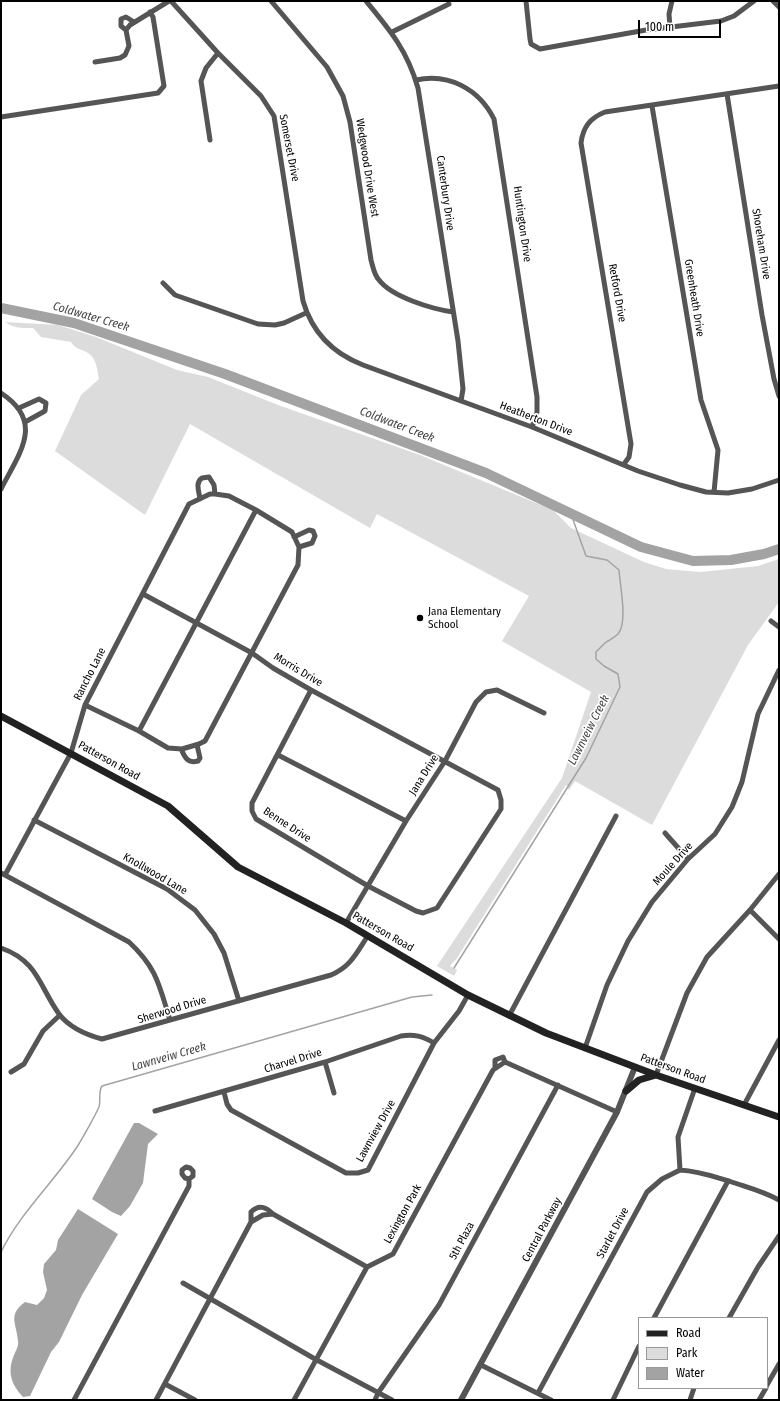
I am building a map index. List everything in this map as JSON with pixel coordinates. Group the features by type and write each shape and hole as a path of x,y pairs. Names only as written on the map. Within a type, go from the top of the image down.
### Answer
{"main road":[{"name":"Patterson Road","path":"1,716 168,806 238,867 346,924 412,961 468,995 509,1016 585,1048 779,1118"},
{"path":"626,1091 639,1080 657,1075"}],"street":[{"path":"126,30 134,22 170,1"},
{"name":"Somerset Drive","path":"170,1 260,96 274,116 300,286 306,313"},
{"name":"Wedgwood Drive West","path":"271,1 327,67 343,96 350,122 371,260 377,279 388,289 402,296 430,307 453,312"},
{"name":"Canterbury Drive","path":"366,1 392,32 405,53 416,80 430,159 464,389 461,401"},
{"path":"526,1 531,44 535,47 546,48 619,34 721,21 734,16 754,1"},
{"path":"670,27 669,14 672,1"},
{"path":"773,1 779,7"},
{"path":"392,32 449,4"},
{"path":"1,117 158,93 164,86 153,17 150,12"},
{"path":"95,62 120,58 125,55 129,46 126,30 121,26 121,19 126,18 134,22"},
{"path":"210,140 201,81 206,68 218,53"},
{"name":"Huntington Drive","path":"416,80 424,78 440,79 467,87 484,103 494,119 500,144 537,397 537,412 532,427"},
{"path":"652,106 779,86"},
{"name":"Shoreham Drive","path":"727,94 762,315 774,379 779,396"},
{"name":"Retford Drive","path":"624,464 629,457 630,444 581,143 586,126 590,120 605,112 652,106"},
{"name":"Greenheath Drive","path":"652,106 701,400 718,450 714,492"},
{"path":"163,283 175,295 258,324 275,325 284,323 306,313"},
{"name":"Heatherton Drive","path":"306,313 322,339 345,357 532,427 638,471 680,485 714,492 728,493 752,489 779,480"},
{"path":"1,392 19,408 23,414 27,434 19,454 1,488"},
{"path":"19,408 39,399 46,403 44,411 25,422"},
{"path":"85,705 139,731 161,745 180,749 198,745 204,741 298,565 299,547 287,528 229,496 212,494 211,480 209,477 202,478 199,481 198,485 200,499"},
{"name":"Rancho Lane","path":"3,874 71,753 85,705 189,504 212,494"},
{"path":"139,731 256,510"},
{"path":"294,537 309,530 313,531 315,536 312,543 299,547"},
{"name":"Morris Drive","path":"143,594 252,653 273,668 311,690 498,790 501,800 501,809 438,908 423,913 368,886"},
{"path":"771,621 779,627"},
{"name":"Moule Drive","path":"585,1048 608,985 628,941 652,902 688,859 715,834 732,807 742,782 758,714 779,670"},
{"name":"Benne Drive","path":"311,690 252,803 252,811 256,819 368,886"},
{"name":"Jana Drive","path":"346,924 406,821 445,762 476,702 486,692 497,690 507,693 544,713"},
{"path":"180,749 188,761 192,763 198,761 200,758 198,745"},
{"path":"278,755 406,821"},
{"path":"509,1016 616,816"},
{"name":"Knollwood Lane","path":"34,820 167,889 195,910 214,934 224,953 239,1001"},
{"path":"665,834 688,859"},
{"path":"3,874 129,942 144,956 156,975 170,1020"},
{"path":"657,1075 687,993 707,957 750,910 779,874"},
{"path":"750,910 779,940"},
{"name":"Sherwood Drive","path":"1,948 22,958 32,967 60,1015 79,1030 102,1040 331,975 343,970 355,957 367,937"},
{"name":"Lawnview Drive","path":"224,1092 227,1104 231,1110 346,1173 358,1173 368,1170 434,1043 459,1011 468,995"},
{"path":"11,1072 24,1064 43,1031 60,1015"},
{"name":"Charvel Drive","path":"155,1111 325,1062 410,1034 426,1038 434,1043"},
{"path":"744,1105 779,1040"},
{"path":"325,1062 334,1093"},
{"name":"Lexington Park","path":"367,1268 393,1254 496,1067 506,1062 558,1085"},
{"name":"Central Parkway","path":"461,1400 617,1112 635,1066"},
{"path":"558,1085 617,1112"},
{"name":"5th Plaza","path":"375,1400 378,1392 439,1306 558,1085"},
{"path":"695,1088 678,1137 680,1170 700,1171 760,1191 779,1200"},
{"name":"Starlet Drive","path":"538,1393 647,1192 662,1179 680,1170"},
{"path":"74,1400 189,1186 189,1178"},
{"path":"655,1317 728,1181"},
{"path":"156,1400 251,1222 250,1212 258,1207 265,1208 367,1268 315,1359 294,1400"},
{"path":"251,1222 264,1215 273,1214"},
{"path":"730,1317 758,1267 779,1236"},
{"path":"183,1284 315,1359 392,1400"},
{"path":"613,1400 638,1348"},
{"path":"768,1383 779,1364"},
{"path":"480,1365 551,1400"},
{"path":"165,1384 195,1400"},
{"path":"690,1400 694,1389"},
{"path":"759,1400 765,1389"}],"green space":[{"path":"5,322 58,325 96,337 177,370 208,377 278,405 420,455 553,510 571,528 644,562 666,569 700,572 758,566 779,559 779,602 748,645 652,825 575,781 569,790 566,785 457,958 450,966 457,970 454,976 437,966 562,778 591,692 502,641 529,596 377,514 370,528 190,424 145,515 55,451 81,395 99,379 97,366 91,356 75,347 71,342 41,337 33,328 15,327"}],"water":[{"path":"134,1123 139,1123 158,1134 148,1144 143,1183 130,1206 121,1216 92,1199"},
{"path":"78,1209 118,1234 82,1295 59,1342 51,1352 30,1396 23,1397 11,1378 12,1361 18,1345 14,1320 16,1311 25,1302 37,1305 44,1298 47,1290 43,1272 44,1264 56,1250 58,1240"}],"waterway":[{"name":"Coldwater Creek","path":"1,308 74,323 225,374 486,473 641,547 693,561 731,560 764,554 779,549"},
{"name":"Lawnveiw Creek","path":"454,968 586,758 620,687 618,674 604,666 596,659 596,652 605,643 618,634 623,622 619,570 607,560 586,556 571,514"},
{"name":"Lawnveiw Creek","path":"1,1252 27,1211 77,1147 99,1107 100,1091 102,1086 412,997 432,995"}],"place":[{"name":"Jana Elementary School","path":"420,618"}]}
